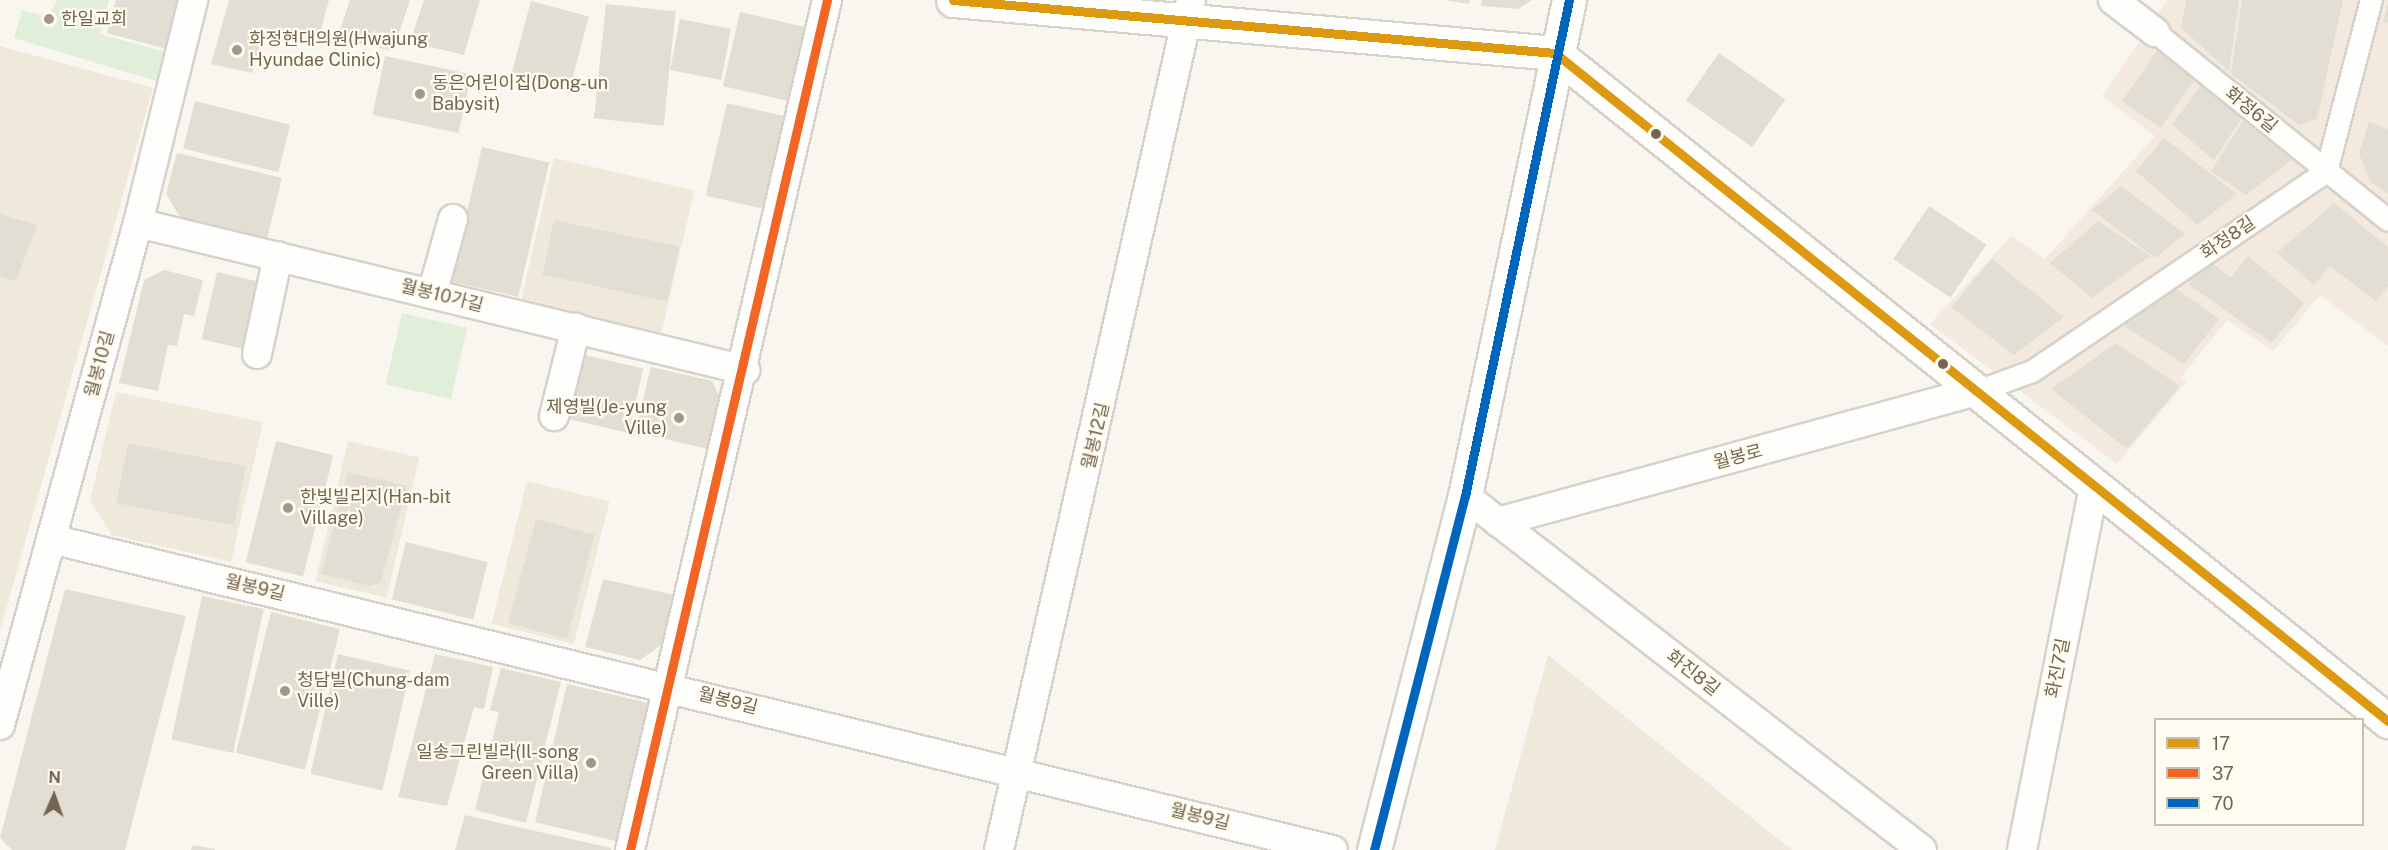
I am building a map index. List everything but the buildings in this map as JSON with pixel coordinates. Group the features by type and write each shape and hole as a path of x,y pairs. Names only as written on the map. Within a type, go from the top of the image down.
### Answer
{"street":[{"name":"월봉10길","path":"0,725 138,223 193,0"},
{"path":"630,850 671,687 745,370 827,0"},
{"path":"953,0 1189,10 1555,53 2388,721"},
{"path":"1374,850 1464,496 1555,53 1569,0"},
{"name":"화정6길","path":"2113,0 2388,220"},
{"path":"2326,171 2371,0"},
{"name":"월봉12길","path":"999,850 1020,772 1189,10"},
{"name":"화정8길","path":"1977,391 2032,371 2326,171"},
{"path":"432,294 453,219"},
{"name":"월봉10가길","path":"138,223 745,370"},
{"path":"257,354 278,256"},
{"path":"554,416 576,328"},
{"name":"월봉로","path":"1498,522 1977,391"},
{"name":"화진7길","path":"2022,850 2094,485"},
{"name":"화진8길","path":"1464,496 1922,850"},
{"name":"월봉9길","path":"51,539 671,687 1334,850"}],"shaded area":[{"path":"2168,0 2388,0 2388,346 2320,295 2273,351 2227,320 2181,377 2186,382 2117,464 1930,324 2011,236 2045,259 2155,136 2102,96"},
{"path":"0,46 153,88 0,631"},
{"path":"554,158 694,190 661,333 521,300"},
{"path":"116,392 263,422 231,562 112,535 90,501"},
{"path":"348,441 419,457 387,598 316,581"},
{"path":"527,481 609,502 574,644 491,624"},
{"path":"1548,655 1792,850 1495,850"}],"green space":[{"path":"57,0 109,0 100,34 169,53 162,83 14,38 22,10 48,17"},
{"path":"402,313 467,328 451,399 386,384"}],"transit line":[{"name":"37","path":"630,850 827,0"},
{"name":"17","path":"953,0 1555,53 2388,721"},
{"name":"70","path":"1374,850 1465,496 1569,0"}],"place":[{"name":"한일교회","path":"49,19"},
{"name":"화정현대의원(Hwajung Hyundae Clinic)","path":"237,50"},
{"name":"동은어린이집(Dong-un Babysit)","path":"420,94"},
{"name":"제영빌(Je-yung Ville)","path":"679,418"},
{"name":"한빛빌리지(Han-bit Village)","path":"288,508"},
{"name":"청담빌(Chung-dam Ville)","path":"285,691"},
{"name":"일송그린빌라(Il-song Green Villa)","path":"591,763"}]}
